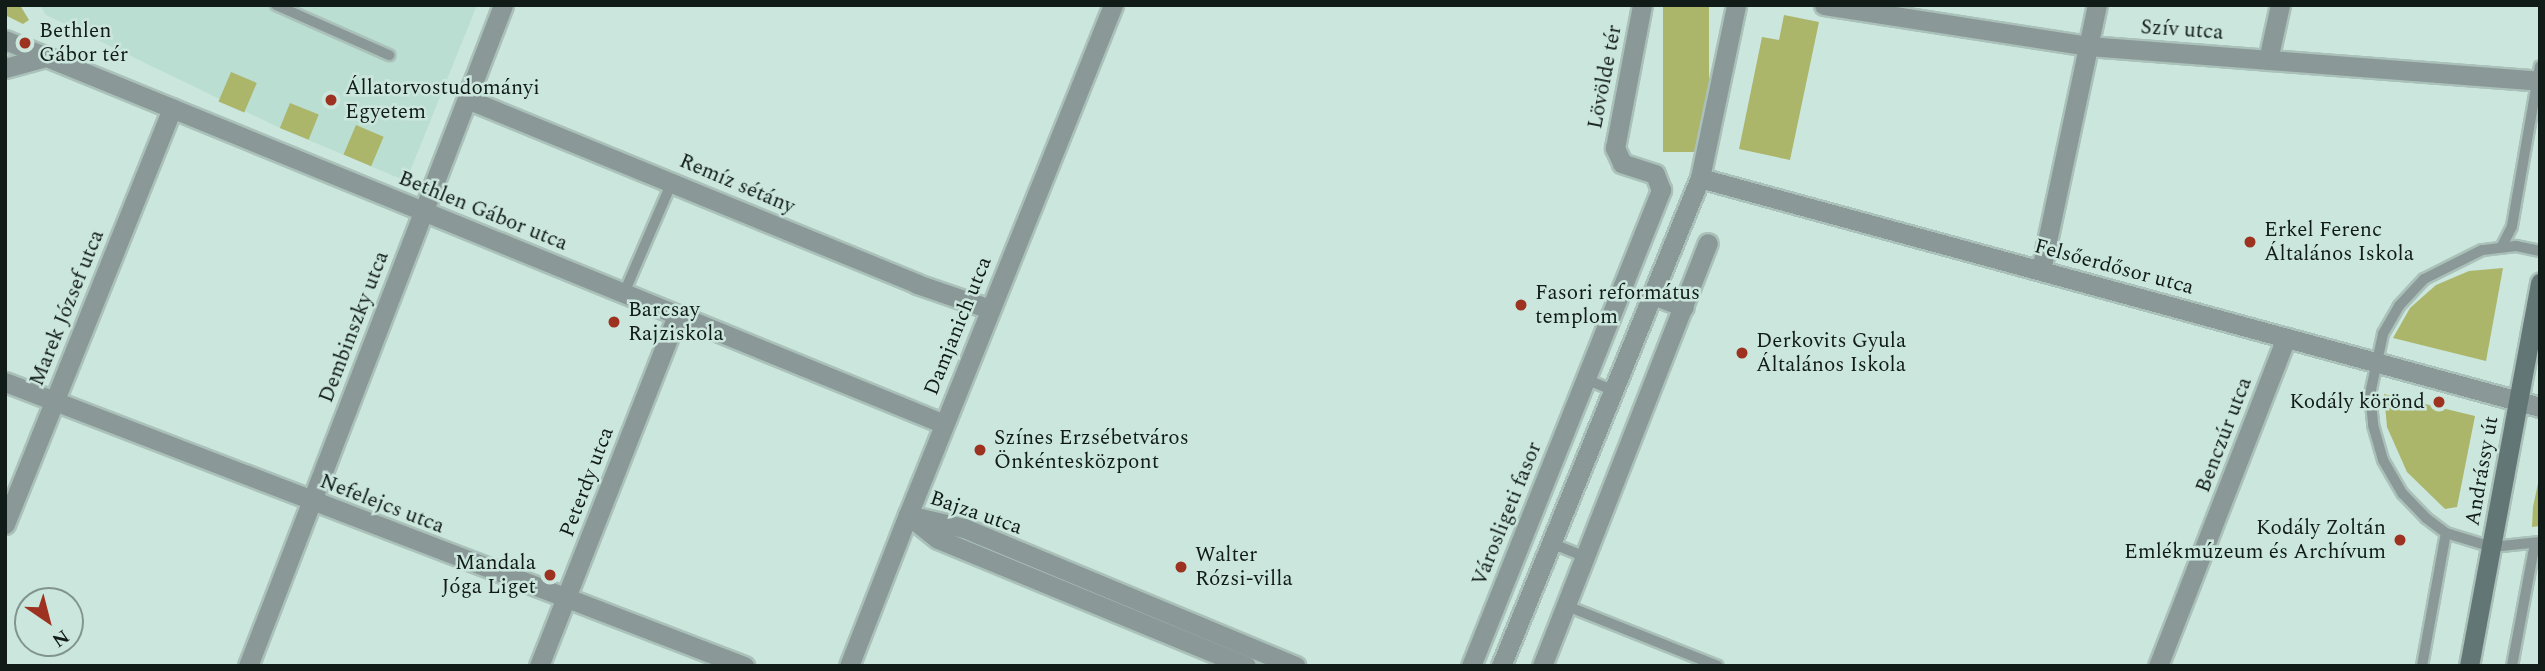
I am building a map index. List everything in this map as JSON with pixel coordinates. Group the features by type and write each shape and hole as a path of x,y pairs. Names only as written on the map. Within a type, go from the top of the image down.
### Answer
{"main road":[{"name":"Andrássy út","path":"2469,666 2540,283"}],"street":[{"name":"Dembinszky utca","path":"248,666 503,5"},
{"name":"Damjanich utca","path":"849,666 943,424 1113,5"},
{"name":"Lövölde tér","path":"1642,5 1615,148 1622,163 1655,174"},
{"path":"1501,666 1700,178 1736,5"},
{"name":"Szív utca","path":"1824,5 2088,46 2539,76"},
{"path":"2042,270 2097,5"},
{"path":"2268,60 2280,5"},
{"name":"Bethlen Gábor utca","path":"5,40 943,424"},
{"path":"5,68 46,57"},
{"name":"Remíz sétány","path":"467,99 917,284 990,309"},
{"name":"Marek József utca","path":"5,524 172,108"},
{"name":"Városligeti fasor","path":"1471,666 1661,190 1655,174"},
{"name":"Felsőerdősor utca","path":"1700,178 2042,270 2373,364 2540,407"},
{"path":"1542,666 1708,243"},
{"path":"1653,295 1684,307"},
{"name":"Peterdy utca","path":"539,666 677,315"},
{"name":"Benczúr utca","path":"2158,666 2286,338"},
{"name":"Nefelejcs utca","path":"5,382 744,666"},
{"name":"Bajza utca","path":"908,515 964,528 1246,666"},
{"name":"Bajza utca","path":"1128,608 1270,661 1295,666"}],"lane":[{"path":"276,5 389,55"},
{"path":"2502,246 2512,226 2539,76"},
{"path":"624,293 679,185"},
{"path":"2512,666 2537,543 2491,547 2446,533 2403,494 2383,460 2373,425 2373,364 2383,334 2399,306 2424,279 2455,261 2502,246 2540,251"},
{"path":"1585,379 1614,391"},
{"path":"2422,666 2446,533"},
{"path":"1551,543 1586,557"},
{"path":"1567,606 1718,666"}],"shaded area":[{"name":"Állatorvostudományi Egyetem","path":"40,5 477,5 406,181 280,128 46,15"}],"green space":[{"path":"5,5 20,5 29,20 23,24 7,16"},
{"path":"1663,5 1709,5 1709,152 1663,152"},
{"path":"1784,15 1819,22 1790,160 1739,149 1762,37 1779,40"},
{"path":"231,72 257,83 244,112 218,101"},
{"path":"290,103 319,115 309,140 280,128"},
{"path":"356,125 384,137 371,166 343,154"},
{"path":"2503,268 2486,361 2393,338 2410,308 2436,285 2469,271"},
{"path":"2384,394 2475,416 2457,507 2445,509 2407,472 2387,427"},
{"path":"2540,474 2540,526 2532,527 2533,507"}],"place":[{"name":"Bethlen Gábor tér","path":"25,43"},
{"name":"Állatorvostudományi Egyetem","path":"331,100"},
{"name":"Erkel Ferenc Általános Iskola","path":"2250,242"},
{"name":"Fasori református templom","path":"1521,305"},
{"name":"Barcsay Rajziskola","path":"614,322"},
{"name":"Derkovits Gyula Általános Iskola","path":"1742,353"},
{"name":"Kodály körönd","path":"2439,402"},
{"name":"Színes Erzsébetváros Önkéntesközpont","path":"980,450"},
{"name":"Kodály Zoltán Emlékmúzeum és Archívum","path":"2400,540"},
{"name":"Walter Rózsi-villa","path":"1181,567"},
{"name":"Mandala Jóga Liget","path":"550,575"}]}
